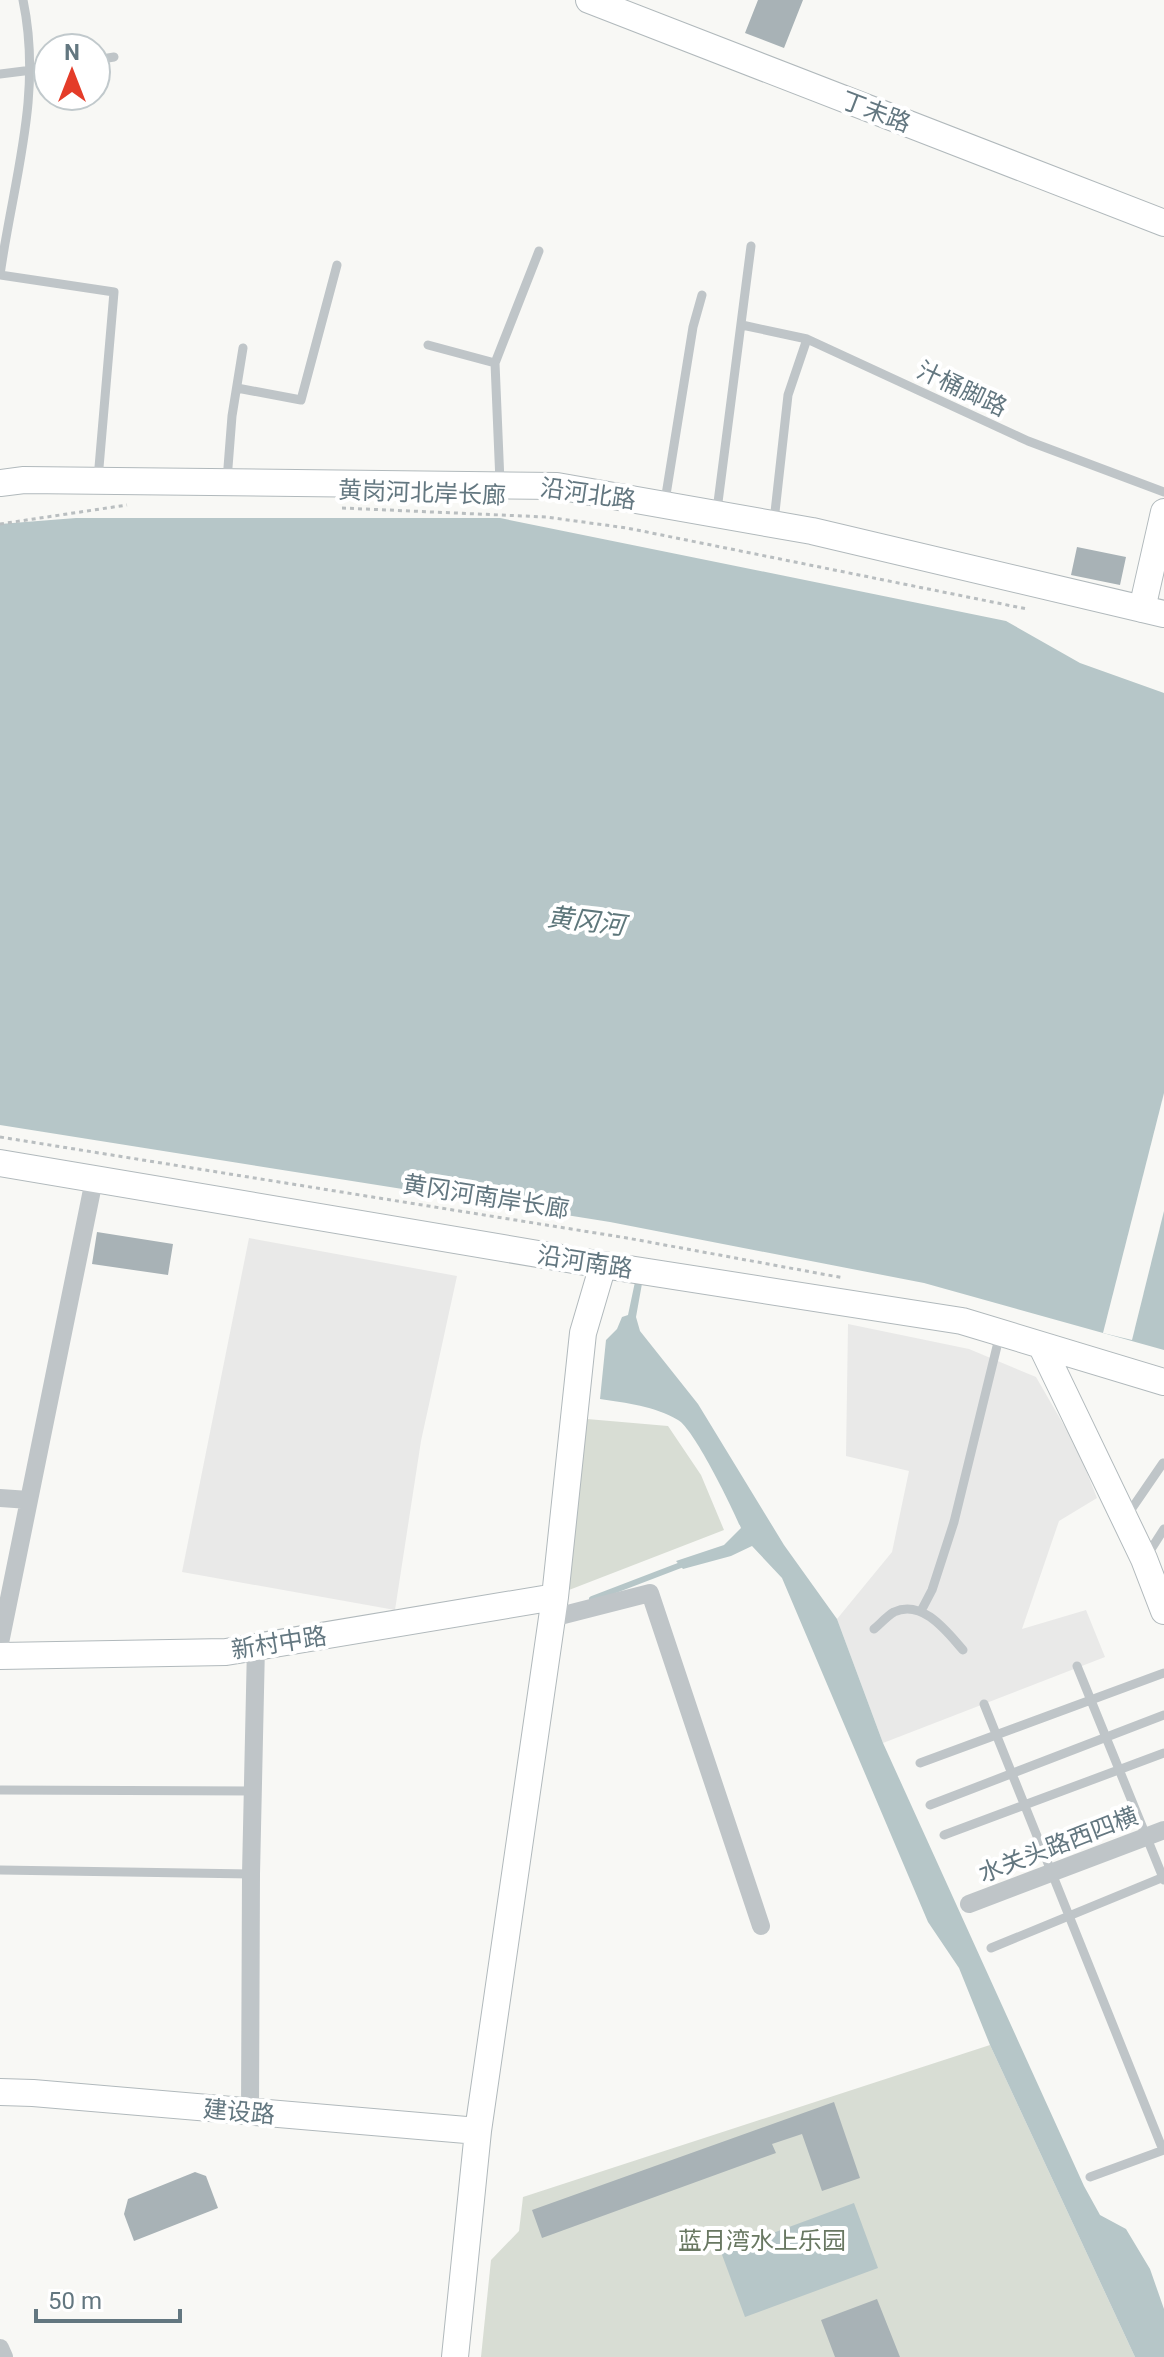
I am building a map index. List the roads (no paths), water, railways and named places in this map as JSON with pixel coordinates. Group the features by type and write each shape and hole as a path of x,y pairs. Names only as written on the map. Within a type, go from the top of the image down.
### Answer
{"street":[{"name":"丁未路","path":"589,0 1164,223"},
{"name":"沿河北路","path":"0,483 24,480 557,486 812,531 1153,612"},
{"path":"1153,612 1164,512"},
{"name":"沿河南路","path":"0,1163 603,1265 962,1321 1164,1382"},
{"path":"0,1643 94,1180"},
{"path":"455,2357 478,2131 553,1608 583,1333 603,1265"},
{"path":"1042,1347 1124,1520 1158,1542 1164,1611"},
{"path":"0,1498 29,1500"},
{"path":"553,1608 650,1593 761,1926"},
{"name":"新村中路","path":"0,1656 226,1652 553,1608"},
{"path":"250,2113 256,1646"},
{"name":"水关头路西四横","path":"969,1904 1155,1834"},
{"name":"建设路","path":"0,2092 478,2131"},
{"path":"0,2348 4,2357"}],"lane":[{"path":"23,0 30,30 31,95 0,275 114,292 97,481"},
{"path":"0,74 31,71"},
{"path":"716,513 751,246"},
{"path":"500,485 495,363 539,251"},
{"path":"237,388 301,400 337,265"},
{"path":"664,504 693,327 702,295"},
{"name":"汁桶脚路","path":"742,325 807,339 1028,441 1164,492"},
{"path":"774,524 788,395 807,339"},
{"path":"428,345 495,363"},
{"path":"227,483 243,348"},
{"path":"921,1611 932,1590 954,1522 1000,1334"},
{"path":"1124,1520 1163,1463"},
{"path":"874,1629 895,1611 921,1611 939,1623 963,1650"},
{"path":"991,1948 1164,1878 1155,1834 1119,1770 1077,1666"},
{"path":"920,1763 1164,1673"},
{"path":"984,1704 1163,2150 1090,2177"},
{"path":"930,1805 1164,1715"},
{"path":"944,1835 1164,1753"},
{"path":"0,1790 253,1791"},
{"path":"0,1870 251,1874"}],"water":[{"name":"黄冈河","path":"76,518 500,518 1006,621 1080,663 1164,693 1164,1350 924,1283 610,1222 0,1125 0,524"},
{"path":"636,1277 643,1278 636,1317 640,1331 698,1404 784,1545 837,1619 883,1743 1084,2186 1100,2215 1126,2229 1150,2269 1164,2309 1164,2357 1135,2357 990,2045 959,1968 928,1922 782,1578 752,1546 731,1556 683,1569 676,1561 724,1545 741,1528 703,1453 685,1426 669,1415 650,1408 600,1399 606,1340 617,1329 622,1317 628,1315"},
{"path":"854,2203 878,2268 745,2317 721,2252"}],"waterway":[{"path":"592,1599 686,1563"}],"park label":[{"name":"蓝月湾水上乐园","path":"762,2241"}]}
